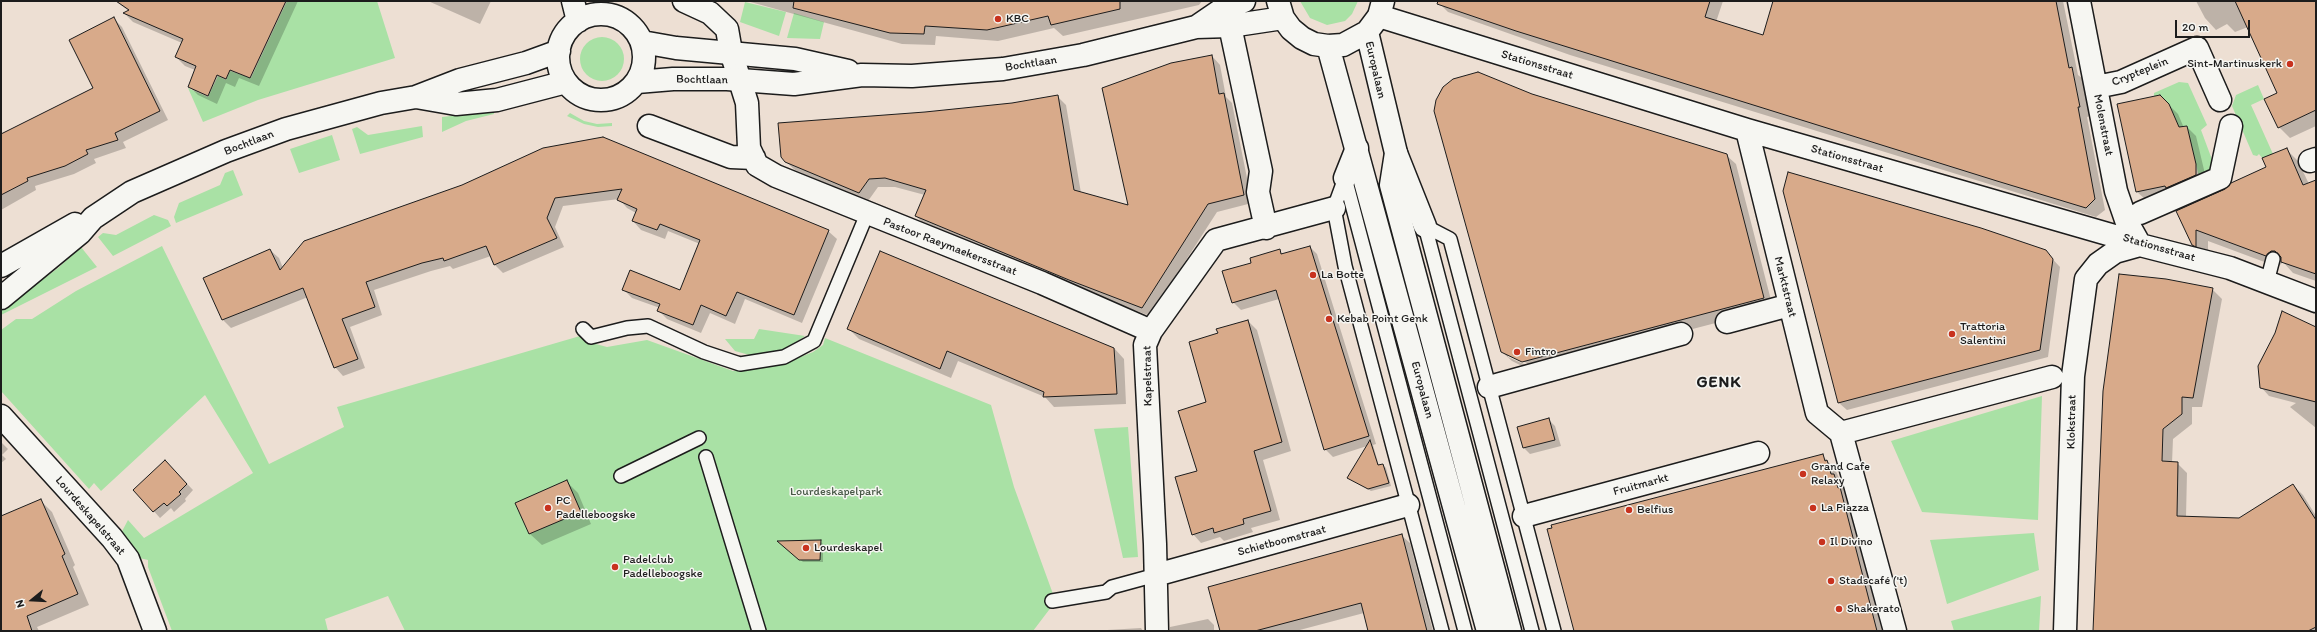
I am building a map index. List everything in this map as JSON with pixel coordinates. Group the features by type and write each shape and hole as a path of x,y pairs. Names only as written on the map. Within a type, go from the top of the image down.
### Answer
{"street":[{"path":"649,126 731,157 754,158 749,148 747,103 731,52 727,29 710,13 684,1"},
{"name":"Bochtlaan","path":"1196,27 1224,8 1244,1"},
{"name":"Molenstraat","path":"2079,1 2104,86 2116,190 2126,220 2140,245"},
{"path":"600,8 619,18 633,28 642,42 644,56 643,69 637,82 625,93 610,100 599,100 578,94 566,82 559,68 558,51 575,11 590,16 600,8"},
{"name":"Bochtlaan","path":"637,82 673,79 794,84 862,75 912,76 1003,69 1084,55 1196,27 1230,26 1280,9"},
{"name":"Europalaan","path":"1280,9 1291,29 1302,38 1314,44 1328,46 1343,45 1376,17"},
{"name":"Europalaan","path":"1376,17 1396,153 1425,226"},
{"name":"Stationsstraat","path":"1376,17 1403,23 1747,130 2118,237 2140,245 2230,268 2316,301"},
{"path":"1230,26 1261,171 1258,192 1266,228"},
{"name":"Bochtlaan","path":"642,42 676,48 795,59 862,75"},
{"name":"Europalaan","path":"1328,46 1488,631"},
{"name":"Crypteplein","path":"2104,86 2121,82 2197,48 2220,100"},
{"name":"Bochtlaan","path":"1,266 75,224 93,218 132,192 226,150 286,129 381,103 416,97 460,80 526,63 558,51"},
{"name":"Bochtlaan","path":"416,97 456,104 497,100 566,82"},
{"path":"2140,213 2220,178 2231,126"},
{"name":"Marktstraat","path":"1747,130 1817,413 1841,432"},
{"path":"1345,178 1357,148"},
{"name":"Europalaan","path":"1396,153 1391,185 1510,631"},
{"name":"Pastoor Raeymaekersstraat","path":"754,158 757,165 776,176 867,214 1042,283 1151,331"},
{"name":"Kapelstraat","path":"1157,631 1156,575 1145,345 1151,331 1216,240 1266,228 1334,208"},
{"name":"Bochtlaan","path":"1,298 80,234 93,218"},
{"name":"Klokstraat","path":"2065,631 2073,376 2086,279 2098,264 2115,252 2140,245"},
{"path":"1727,322 1790,305"},
{"path":"1494,386 1681,334"},
{"path":"1895,631 1841,432 2052,377"},
{"name":"Lourdeskapelstraat","path":"1,416 112,538 128,559 155,631"},
{"name":"Fruitmarkt","path":"1524,516 1758,453"},
{"name":"Schietboomstraat","path":"1156,575 1408,505"}],"lane":[{"path":"1345,178 1334,208 1344,266 1442,631"},
{"name":"Europalaan","path":"1345,178 1465,631"},
{"path":"583,330 591,337 628,328 648,326 704,352 740,364 784,357 814,341 867,214"},
{"path":"1425,226 1450,239 1494,386 1524,516 1554,631"},
{"name":"Europalaan","path":"1425,226 1532,631"},
{"path":"2267,282 2273,259"},
{"path":"621,476 699,438"},
{"path":"706,457 759,631"},
{"path":"1052,602 1106,592 1112,587 1156,575"}],"green space":[{"path":"287,1 377,1 395,58 258,100 203,122 188,88 208,97 218,76 226,80 230,71 251,78"},
{"path":"1300,1 1358,1 1352,14 1345,21 1327,25 1310,18"},
{"path":"745,2 786,12 779,36 740,22"},
{"path":"794,13 824,22 820,39 787,38"},
{"path":"602,37 614,41 620,47 624,59 620,71 614,77 602,81 590,77 584,71 580,59 584,47 590,41"},
{"path":"2179,82 2188,83 2207,125 2201,130 2214,165 2208,173 2199,177 2187,126 2179,127 2169,104 2160,95 2154,97 2154,93"},
{"path":"2258,85 2264,99 2251,105 2273,154 2262,158 2259,154 2257,156 2253,155 2232,106 2236,95"},
{"path":"494,111 494,114 466,121 442,132 442,117"},
{"path":"570,113 584,121 597,124 612,123 612,126 598,127 584,124 567,116"},
{"path":"422,126 423,137 360,154 352,129 357,127 368,135"},
{"path":"332,135 340,160 299,173 290,149"},
{"path":"233,170 243,195 176,223 174,217 179,203 220,185 225,173"},
{"path":"154,215 168,220 171,226 113,256 98,237 103,233 116,235"},
{"name":"Lourdeskapelpark","path":"162,246 269,464 344,427 337,407 580,336 592,343 607,347 647,340 733,371 780,365 813,352 823,345 825,338 991,405 1014,487 1053,594 1052,606 1033,631 405,631 388,596 325,619 328,631 172,631 148,567 148,560 135,557 119,537 128,520 144,538 253,473 205,395 101,491 94,483 89,489 1,391 1,330 16,319 32,319 76,291"},
{"path":"81,247 97,267 1,315 1,310 58,268"},
{"path":"759,329 805,336 779,352 753,356 735,351 725,339 754,339"},
{"path":"2042,396 2038,520 1922,512 1891,441"},
{"path":"1128,427 1138,557 1123,558 1094,429"},
{"path":"2034,533 2039,570 1947,604 1930,540"},
{"path":"2041,596 2039,631 1954,631 1951,621"}],"building":[{"path":"116,1 286,1 250,78 230,70 226,79 217,75 208,96 188,87 196,66 175,57 183,39 123,13 129,10"},
{"path":"794,1 1120,1 1120,9 1051,25 1048,16 987,30 925,26 924,34 890,33 793,8"},
{"path":"1438,1 1710,1 1705,17 1763,35 1773,1 2056,1 2069,68 2072,67 2080,107 2078,107 2095,199 2086,208 1516,31 1437,4"},
{"name":"Sint-Martinuskerk","path":"2235,1 2316,1 2316,110 2278,128 2264,99 2277,93"},
{"path":"114,17 160,111 115,133 118,140 86,150 88,154 65,166 27,178 28,181 1,195 1,134 93,88 69,40"},
{"path":"1212,55 1219,94 1224,93 1244,195 1208,204 1142,308 1069,280 915,216 926,190 885,178 869,179 859,193 785,162 781,157 778,123 925,112 1012,103 1058,95 1074,190 1128,205 1102,88 1171,63"},
{"path":"1478,72 1532,94 1727,154 1764,298 1522,362 1501,352 1434,111 1436,100 1443,87 1453,79"},
{"path":"2160,95 2169,104 2179,127 2187,126 2196,164 2196,175 2166,188 2165,186 2136,192 2117,104"},
{"path":"603,137 829,230 794,315 737,292 726,316 701,305 693,325 657,311 660,304 622,290 630,270 680,290 700,240 660,224 657,230 632,221 637,209 617,200 622,189 555,198 547,218 557,238 494,265 486,246 444,261 443,258 422,263 366,282 375,307 342,319 358,359 334,368 303,288 222,320 203,278 270,249 280,270 304,241 462,185 543,148"},
{"path":"2287,148 2303,185 2316,180 2316,274 2281,262 2281,257 2275,251 2271,251 2266,256 2196,230 2196,247 2192,245 2176,211 2225,189 2231,183 2266,167 2262,158"},
{"path":"1788,172 1981,228 2046,250 2053,259 2040,350 1838,403 1783,191"},
{"path":"1310,246 1369,436 1324,450 1276,290 1232,303 1222,271 1251,263 1250,258 1280,249 1281,254"},
{"path":"880,251 1114,348 1117,394 1043,397 1044,392 947,351 940,369 847,329"},
{"path":"2119,274 2166,279 2213,288 2193,398 2182,397 2182,414 2163,429 2162,461 2178,462 2177,516 2239,518 2293,484 2316,520 2316,627 2308,631 2093,631 2103,391"},
{"path":"2282,311 2316,327 2316,402 2260,388 2258,366 2275,333"},
{"path":"1248,320 1282,442 1254,451 1271,511 1243,519 1244,524 1214,533 1213,528 1192,535 1175,477 1197,471 1178,411 1206,402 1189,342 1218,333 1216,329"},
{"path":"1549,418 1555,440 1523,448 1517,427"},
{"path":"1370,440 1378,465 1383,464 1389,483 1368,489 1347,478"},
{"path":"1823,454 1825,461 1827,460 1831,474 1834,474 1838,488 1840,487 1877,631 1574,631 1547,529 1552,528 1551,525"},
{"path":"165,460 187,484 179,492 181,494 167,506 164,503 153,512 133,490"},
{"name":"PC Padelleboogske","path":"567,480 581,512 529,534 515,503"},
{"path":"41,499 65,554 62,556 78,594 27,616 32,631 1,631 1,516"},
{"path":"1402,534 1427,631 1368,631 1361,603 1255,631 1220,631 1208,587"},
{"name":"Lourdeskapel","path":"821,540 820,560 799,560 777,541"}],"place":[{"name":"KBC","path":"998,19"},
{"name":"Sint-Martinuskerk","path":"2290,64"},
{"name":"La Botte","path":"1313,275"},
{"name":"Kebab Point Genk","path":"1329,319"},
{"name":"Trattoria Salentini","path":"1952,334"},
{"name":"Fintro","path":"1517,352"},
{"name":"Grand Cafe Relaxy","path":"1803,474"},
{"name":"PC Padelleboogske","path":"548,508"},
{"name":"La Piazza","path":"1813,508"},
{"name":"Belfius","path":"1629,510"},
{"name":"Il Divino","path":"1822,542"},
{"name":"Lourdeskapel","path":"806,548"},
{"name":"Padelclub Padelleboogske","path":"615,567"},
{"name":"Stadscafé ('t)","path":"1831,581"},
{"name":"Shakerato","path":"1839,609"}],"district":[{"name":"GENK","path":"1719,383"}]}
